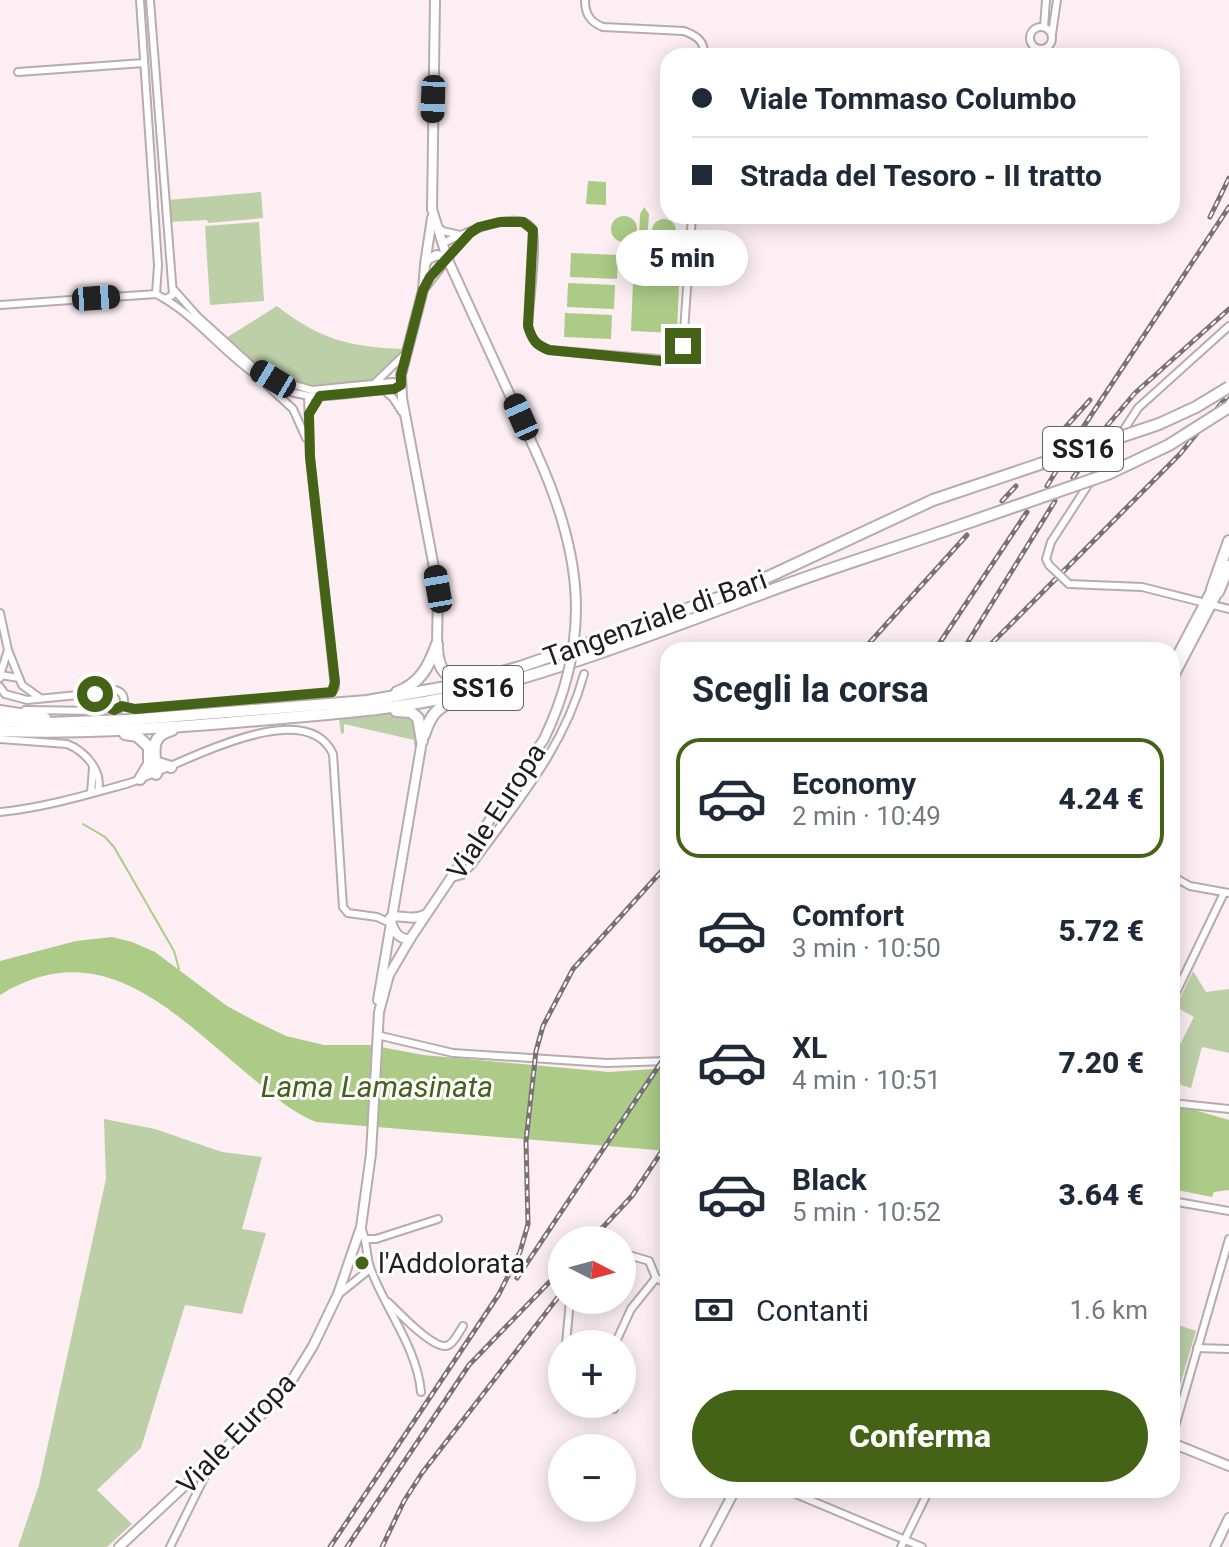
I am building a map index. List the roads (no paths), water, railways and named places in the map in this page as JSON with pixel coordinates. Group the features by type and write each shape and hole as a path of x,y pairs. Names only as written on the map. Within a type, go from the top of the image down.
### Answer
{"highway":[{"name":"Tangenziale di Bari","path":"0,721 94,722 367,701 488,682 738,591 933,500 1159,424 1229,387"},
{"name":"Tangenziale di Bari","path":"0,731 63,733 213,724 406,705 671,628 1108,474 1169,445 1210,420 1220,419 1229,410"},
{"path":"1215,591 1229,541"},
{"path":"1215,591 1229,552"},
{"path":"1215,591 1229,568"},
{"path":"437,644 439,664 445,674 455,678 473,676 488,682"},
{"path":"367,701 373,696 394,693 411,686 428,667 437,644"},
{"path":"422,741 429,721 442,706 488,682"},
{"path":"0,710 45,718 83,718 94,722"},
{"path":"318,715 342,718 411,712 421,723 422,741"},
{"path":"153,767 155,741 163,733 213,724"},
{"path":"103,731 114,735 131,734 143,739 153,767"},
{"path":"140,779 153,767 171,767"}],"main road":[{"name":"Viale Europa","path":"379,1012 389,975 410,939 544,739 569,674 578,616 571,548 557,500 447,258 432,209 435,0"},
{"path":"432,209 423,290 401,385 438,589 437,644"},
{"path":"426,261 442,244"},
{"path":"423,290 447,258 437,255 426,261"},
{"path":"430,277 445,274 456,278"},
{"path":"1180,651 1215,591"},
{"path":"1180,663 1208,604"},
{"name":"Viale Europa","path":"119,1547 212,1462 292,1380 313,1346 338,1294 361,1227 372,1131 378,991 422,741"},
{"path":"396,894 399,911 404,918 410,939 405,940 396,933 390,918 404,918 417,919 427,913"},
{"path":"1180,1446 1229,1466"},
{"path":"705,1547 731,1498"},
{"path":"1215,1547 1229,1518"}],"street":[{"path":"140,0 158,283 156,294"},
{"path":"150,0 173,295 165,299"},
{"path":"585,0 588,16 595,24 684,31 696,35 703,48"},
{"path":"1044,27 1046,0"},
{"path":"1046,48 1050,46 1057,0"},
{"path":"1037,48 1031,42 1032,32 1044,27 1052,34"},
{"path":"18,72 144,63"},
{"path":"447,258 479,227 500,222 523,222 533,230 528,326 531,338 539,347 661,361 678,356 683,346 691,224"},
{"path":"436,226 460,235"},
{"path":"442,244 470,233"},
{"path":"442,244 451,248 458,246"},
{"path":"158,283 166,280 198,317 252,366 273,379 312,390 393,382 401,385"},
{"path":"0,305 156,294 185,312 293,409 306,434 335,688 327,694 135,709 122,706 117,709 95,694"},
{"path":"1229,326 1138,408 1051,542 1046,559 1069,584 1142,587 1229,609"},
{"path":"374,384 407,353"},
{"path":"263,382 304,395 320,396 384,390 401,385"},
{"path":"384,390 405,418"},
{"path":"293,409 304,395"},
{"path":"304,395 309,414 310,457"},
{"path":"309,414 320,396"},
{"path":"0,613 8,650 22,685 40,698"},
{"path":"8,650 0,676 19,678"},
{"path":"452,878 462,875 473,863 548,759 576,705 584,674"},
{"path":"0,687 5,694 13,697"},
{"path":"0,696 40,698 118,690 123,694 122,706"},
{"path":"0,710 100,711 109,692"},
{"path":"171,767 250,735 301,729 322,736 333,754 335,768 343,907 348,913 390,918"},
{"path":"0,739 67,744 87,757 99,778 117,786"},
{"path":"93,768 94,792"},
{"path":"94,792 99,778"},
{"path":"0,812 140,779"},
{"path":"1180,880 1190,886 1226,893 1180,985"},
{"path":"377,1037 453,1053 616,1063 660,1061"},
{"path":"1180,1104 1229,1109"},
{"path":"1180,1202 1229,1211"},
{"path":"367,1239 376,1239 438,1219"},
{"path":"361,1227 367,1239 370,1269 407,1346 421,1392"},
{"path":"1180,1409 1229,1239"},
{"path":"636,1257 649,1261 656,1278 660,1280"},
{"path":"338,1294 370,1269"},
{"path":"621,1330 631,1309 656,1278"},
{"path":"385,1299 412,1326 438,1344 451,1344 463,1326"},
{"path":"1197,1348 1229,1349"},
{"path":"170,1547 212,1462"},
{"path":"804,1498 903,1543 922,1547"},
{"path":"903,1543 925,1498"}],"water":[{"path":"588,181 606,182 606,205 586,204"},
{"path":"644,207 649,214 647,242 639,242 640,214"},
{"path":"624,216 633,220 637,229 633,238 624,242 615,238 611,229 615,220"},
{"path":"659,219 660,224 676,226 676,236 669,243 659,243 652,236 652,226"},
{"path":"571,253 618,255 617,279 570,277"},
{"path":"634,259 680,261 677,333 631,331"},
{"path":"568,283 615,285 614,309 567,307"},
{"path":"565,313 612,315 611,339 564,337"},
{"name":"Lama Lamasinata","path":"112,937 132,942 155,952 227,1006 286,1036 324,1045 370,1045 423,1055 609,1072 660,1069 660,1150 316,1122 277,1099 169,1009 138,990 107,977 73,972 38,977 0,995 0,961 76,941"},
{"path":"1180,1108 1229,1120 1229,1190 1214,1192 1212,1197 1180,1191"}],"waterway":[{"path":"83,824 105,837 114,847 174,951 179,969"}],"railway":[{"path":"1210,217 1229,178"},
{"path":"1074,441 1229,207"},
{"path":"1100,434 1135,393 1229,309"},
{"path":"993,642 1180,454 1229,394"},
{"path":"1045,450 1090,400"},
{"path":"1073,478 1086,459"},
{"path":"1047,486 1058,468"},
{"path":"1002,501 1016,486"},
{"path":"968,642 1055,501"},
{"path":"940,642 1027,512"},
{"path":"870,642 967,535"},
{"path":"330,1547 499,1294 520,1252 528,1224 526,1141 536,1051 543,1026 573,969 660,873"},
{"path":"517,1278 660,1064"},
{"path":"604,1226 632,1196 660,1154"},
{"path":"347,1547 469,1365 548,1283"},
{"path":"382,1547 404,1501 422,1473 548,1310"}],"place":[{"name":"l'Addolorata","path":"362,1263"}]}
